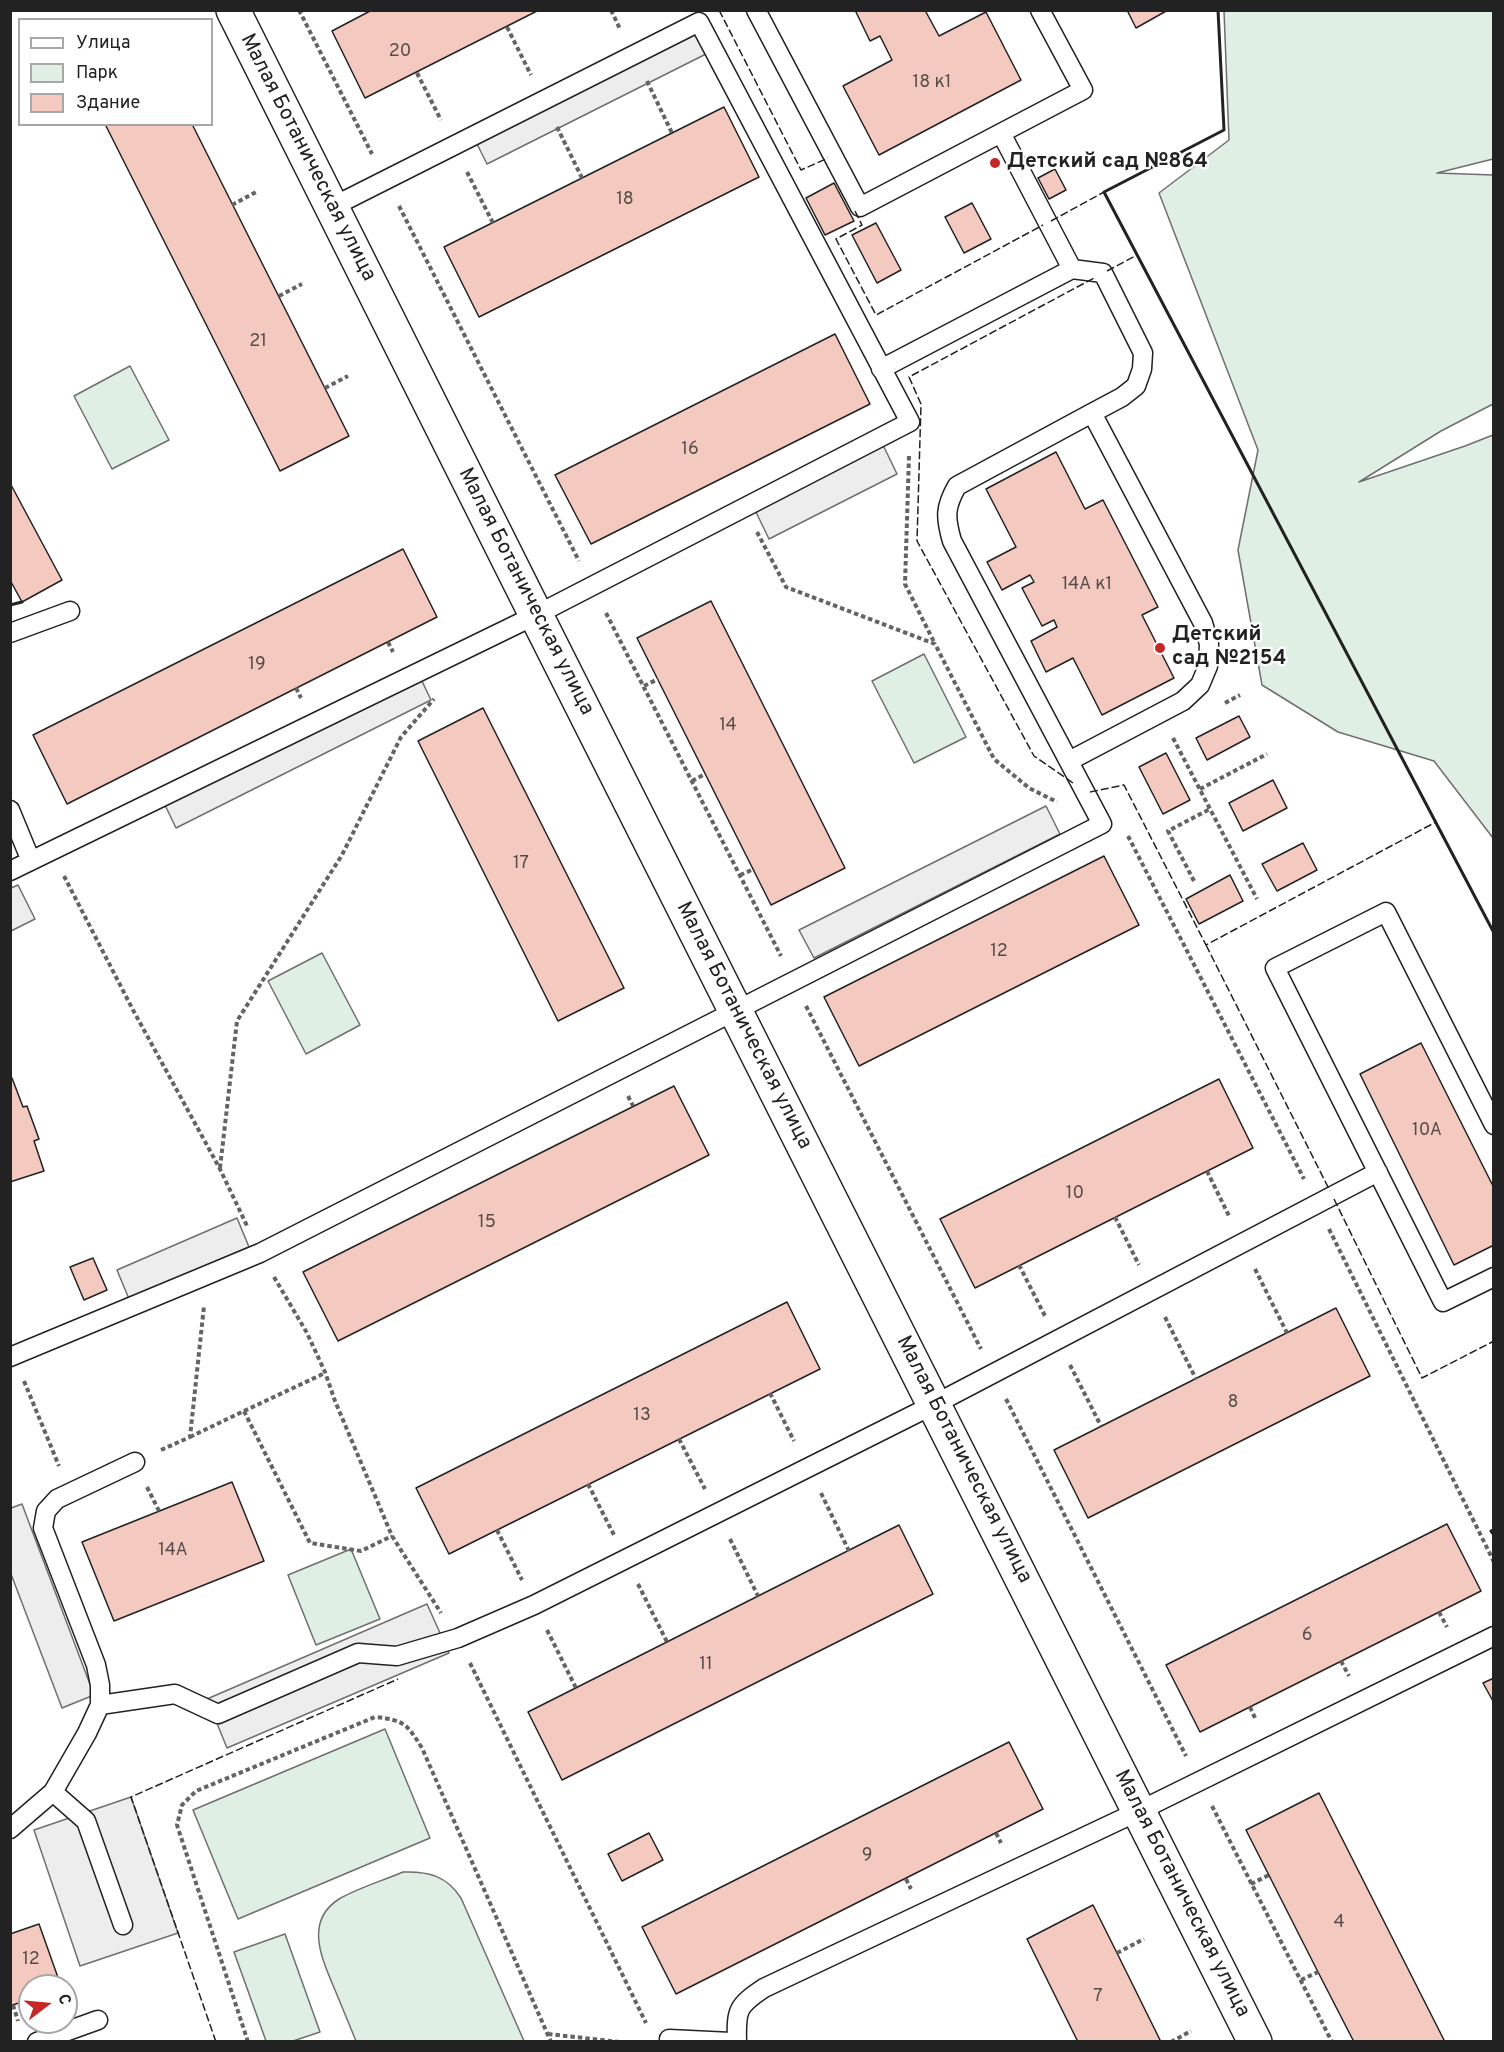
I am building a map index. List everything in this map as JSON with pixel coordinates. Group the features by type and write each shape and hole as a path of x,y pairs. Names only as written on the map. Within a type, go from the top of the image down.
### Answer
{"street":[{"name":"Малая Ботаническая улица","path":"233,10 1255,2042"}],"lane":[{"path":"756,10 860,207 1083,90 1040,10"},
{"path":"10,871 536,615 910,422 699,22 332,207"},
{"path":"1001,133 1072,269"},
{"path":"11,1354 260,1253 734,1009 1101,824 952,540 947,522 948,502 957,486 971,477 1122,397 1136,386 1142,369 1143,352 1103,273 1072,269 881,369"},
{"path":"1069,761 1183,700 1200,686 1208,666 1209,644 1203,623 1092,413"},
{"path":"10,633 70,611"},
{"path":"10,810 31,861"},
{"path":"1494,1125 1386,912 1275,968 1443,1302 1494,1277"},
{"path":"100,1705 175,1694 218,1714 358,1653 397,1656 458,1638 534,1605 935,1404 1378,1172"},
{"path":"10,1830 53,1792 87,1733 100,1705 100,1685 96,1665 43,1528 46,1511 57,1499 135,1462"},
{"path":"737,2042 736,2018 744,2001 764,1989 1138,1811 1494,1636"},
{"path":"53,1792 86,1821 123,1925"},
{"path":"37,2042 98,2020"},
{"path":"669,2039 732,2042"}],"path":[{"path":"299,10 1332,2042"},
{"path":"232,205 256,192"},
{"path":"279,296 302,284"},
{"path":"325,388 348,376"},
{"path":"910,422 905,584 994,759 1029,788 1101,824"},
{"path":"744,507 786,587 935,644"},
{"path":"644,686 658,679"},
{"path":"220,1169 237,1021 342,855 401,737 438,694"},
{"path":"1160,712 1257,899"},
{"path":"1200,789 1267,754"},
{"path":"692,781 705,774"},
{"path":"1194,881 1168,831 1210,808"},
{"path":"51,851 133,1010 220,1169 260,1253 307,1334 325,1372 392,1536 458,1638 649,2030"},
{"path":"740,876 754,869"},
{"path":"190,1437 207,1276"},
{"path":"11,1354 70,1493"},
{"path":"135,1462 325,1372"},
{"path":"244,1411 310,1543 361,1551 392,1536"},
{"path":"248,2042 177,1825 182,1805 196,1791 375,1717 395,1719 411,1729 422,1748 551,2042"},
{"path":"1251,1884 1269,1875"},
{"path":"1117,1953 1144,1939"},
{"path":"1301,1980 1318,1971"},
{"path":"1171,2042 1191,2031"},
{"path":"548,2034 620,2042"}],"green space":[{"path":"1224,11 1493,11 1493,159 1437,173 1493,175 1493,404 1441,431 1359,482 1493,435 1493,838 1434,761 1338,732 1262,685 1238,550 1258,450 1159,193 1229,140"},
{"path":"130,366 169,440 112,469 74,396"},
{"path":"924,654 966,737 914,763 872,681"},
{"path":"322,953 360,1025 306,1054 268,981"},
{"path":"351,1549 380,1619 316,1645 288,1575"},
{"path":"385,1729 430,1838 238,1919 193,1810"},
{"path":"403,1872 436,1876 456,1891 524,2041 356,2041 322,1955 319,1930 322,1919 328,1908 339,1899"},
{"path":"285,1934 320,2032 293,2041 266,2041 234,1952"}],"shaded area":[{"path":"697,30 708,53 487,164 476,142"},
{"path":"883,445 897,474 769,539 755,510"},
{"path":"420,677 431,700 176,828 165,805"},
{"path":"1046,806 1060,834 814,958 799,930"},
{"path":"18,885 35,919 11,931 11,888"},
{"path":"237,1218 249,1247 129,1299 117,1270"},
{"path":"22,1504 94,1695 62,1708 11,1574 11,1508"},
{"path":"427,1604 449,1653 227,1748 207,1699"},
{"path":"131,1797 178,1933 80,1966 34,1830"}],"building":[{"path":"372,10 539,10 365,98 332,31"},
{"path":"855,10 928,10 926,12 939,36 986,12 1021,80 879,155 843,86 892,60 880,36 870,41"},
{"path":"1127,10 1168,10 1136,28"},
{"path":"724,107 759,177 479,317 444,247"},
{"path":"106,126 193,126 349,436 280,471"},
{"path":"1055,169 1066,190 1049,199 1038,178"},
{"path":"834,183 854,221 825,235 806,198"},
{"path":"972,203 991,239 964,253 945,217"},
{"path":"876,223 901,270 877,283 852,235"},
{"path":"835,334 870,404 591,544 555,475"},
{"path":"1056,452 1085,509 1103,500 1158,607 1142,615 1174,678 1102,715 1073,658 1046,672 1031,641 1057,627 1054,620 1042,626 1022,588 1034,582 1030,575 1002,590 987,562 1016,547 986,489"},
{"path":"10,483 62,580 22,602 10,580"},
{"path":"403,549 437,617 67,804 33,735"},
{"path":"711,601 845,868 771,905 637,638"},
{"path":"483,708 624,988 558,1021 418,741"},
{"path":"1239,716 1250,737 1207,760 1196,738"},
{"path":"1166,753 1190,800 1163,814 1139,767"},
{"path":"1273,780 1287,808 1243,831 1229,803"},
{"path":"1303,843 1317,870 1277,891 1262,864"},
{"path":"1104,856 1139,925 859,1066 824,997"},
{"path":"1230,875 1243,901 1199,924 1186,899"},
{"path":"1421,1043 1494,1188 1494,1245 1454,1265 1360,1074"},
{"path":"12,1078 23,1107 27,1106 39,1139 34,1141 44,1171 10,1182 10,1079"},
{"path":"1219,1079 1253,1148 975,1288 940,1219"},
{"path":"674,1086 709,1155 338,1341 303,1272"},
{"path":"93,1258 107,1290 84,1300 70,1267"},
{"path":"787,1302 820,1369 449,1554 416,1488"},
{"path":"1336,1308 1370,1376 1088,1518 1054,1450"},
{"path":"232,1482 264,1561 114,1621 82,1542"},
{"path":"1447,1524 1481,1591 1200,1732 1166,1665"},
{"path":"899,1525 933,1594 562,1780 528,1712"},
{"path":"1494,1678 1494,1703 1483,1683"},
{"path":"1009,1742 1043,1809 676,1994 642,1927"},
{"path":"1319,1793 1445,2042 1354,2042 1246,1830"},
{"path":"649,1833 663,1860 622,1881 608,1854"},
{"path":"1093,1905 1161,2042 1078,2042 1027,1939"},
{"path":"39,1924 57,1974 18,1974 18,2003 10,2006 10,1934"}],"fence":[{"path":"719,10 801,170 828,158"},
{"path":"1051,221 1104,192"},
{"path":"855,211 862,225 836,239 876,315 1043,225"},
{"path":"1107,271 1137,255"},
{"path":"1073,783 1034,756 917,541 921,404 909,377 1094,278"},
{"path":"1090,792 1124,785 1206,945 1436,822"},
{"path":"1206,945 1330,1191"},
{"path":"1334,1199 1422,1378 1494,1341"},
{"path":"216,2042 131,1797 398,1679"}],"wall":[{"path":"1218,10 1224,130 1104,192 1494,933"},
{"path":"10,605 22,602"},
{"path":"1494,1530 1491,1531 1494,1535"}],"place":[{"name":"Детский сад №864","path":"995,163"},
{"name":"Детский сад №2154","path":"1160,648"}]}
